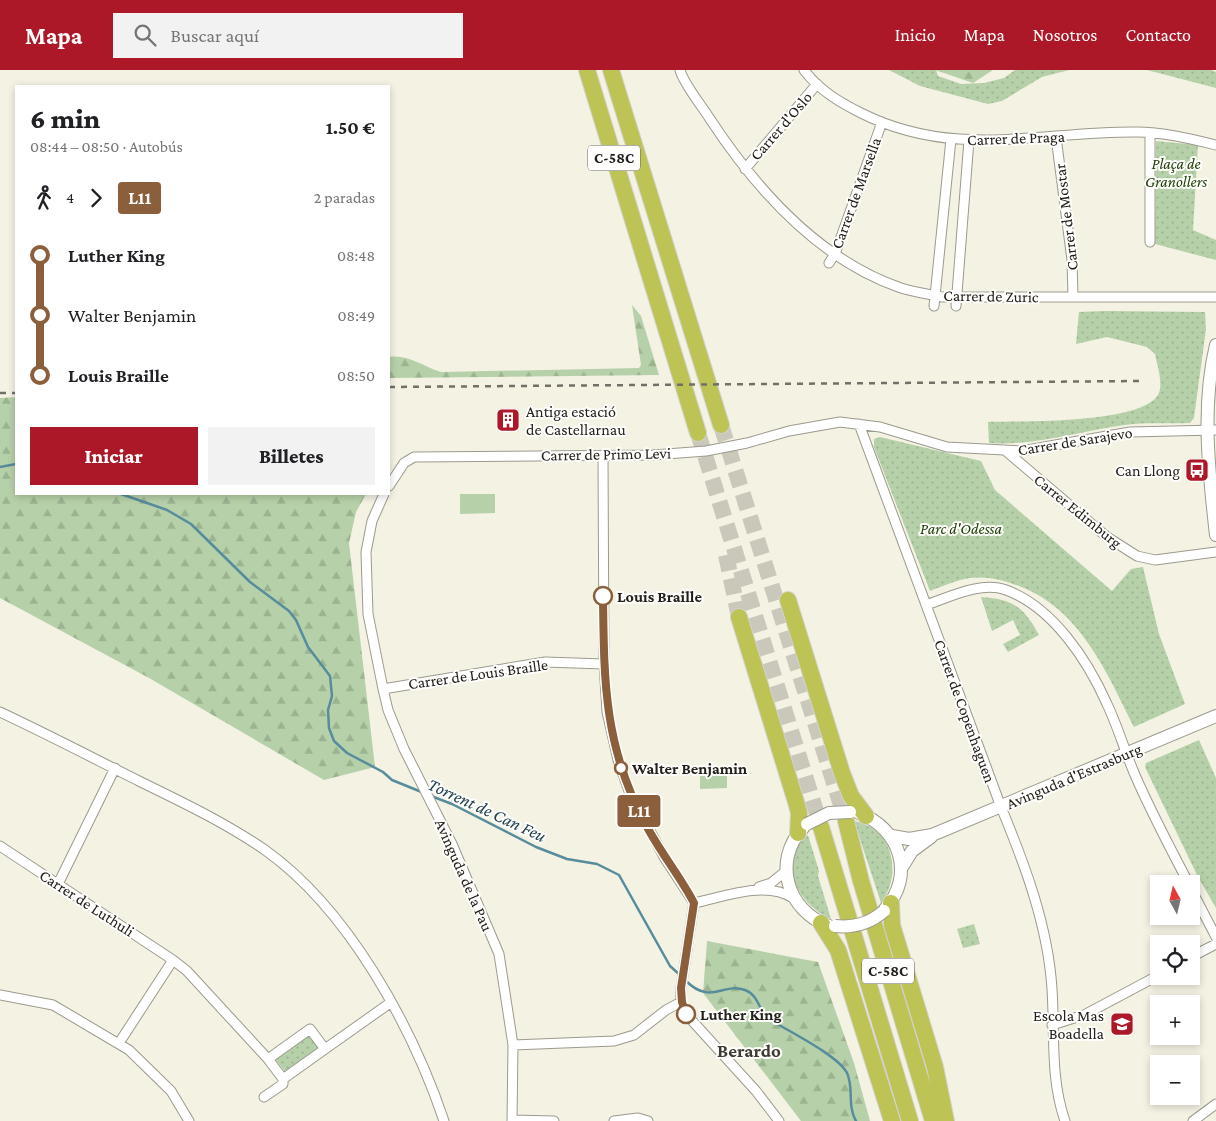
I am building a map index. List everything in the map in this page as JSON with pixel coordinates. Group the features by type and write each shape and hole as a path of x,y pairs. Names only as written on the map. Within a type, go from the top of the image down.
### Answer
{"highway":[{"name":"C-58C","path":"587,70 698,433"},
{"name":"C-58C","path":"610,70 694,333 721,425"},
{"path":"788,600 842,773 851,796 854,816"},
{"path":"739,617 799,813 809,828"},
{"name":"C-58C","path":"854,816 861,881 933,1121"},
{"name":"C-58C","path":"809,828 910,1121"},
{"path":"887,907 935,1067 946,1121"},
{"path":"828,925 838,950 892,1121"}],"main road":[{"path":"1216,345 1209,402 1212,430 1209,472 1216,535"},
{"name":"Avinguda d'Estrasburg","path":"892,836 909,839 932,835 1216,716"},
{"path":"829,813 854,816 878,822 892,836 899,851 902,867 901,882 887,907 877,917 860,925 828,925 801,909 793,898 788,885 787,856 809,828 829,813"},
{"name":"Avinguda d'Estrasburg","path":"902,867 912,851 932,835"}],"street":[{"name":"Carrer de Praga","path":"804,70 826,93 849,107 882,122 919,134 951,139 1006,141 1108,132 1150,133 1216,144"},
{"name":"Carrer de Zuric","path":"680,72 745,169 794,220 835,254 901,288 956,301 1073,297 1216,297"},
{"name":"Carrer d'Oslo","path":"745,169 817,84"},
{"name":"Carrer de Marsella","path":"829,263 835,254 882,122"},
{"path":"1150,133 1150,242"},
{"name":"Carrer de Mostar","path":"1056,138 1072,260 1073,297"},
{"path":"934,306 951,139"},
{"path":"956,301 969,140"},
{"name":"Carrer de Sarajevo","path":"789,431 840,422 880,427 947,446 1022,451 1130,432 1212,430"},
{"name":"Carrer de Copenhaguen","path":"859,424 1001,807 1022,857 1041,927 1052,988 1052,1025 1057,1097 1066,1121"},
{"name":"Carrer de Primo Levi","path":"390,484 404,463 412,458 602,455 706,451 747,443 789,431"},
{"name":"Carrer Edimburg","path":"1006,451 1107,537 1137,556 1155,560 1216,552"},
{"path":"602,455 604,664 607,712 618,760 629,791 664,857 694,903 681,988 682,1002 686,1014 756,1091 778,1121"},
{"name":"Avinguda de la Pau","path":"384,495 372,521 366,552 368,614 383,688 388,710 404,749 452,844 498,954 513,1045 512,1120"},
{"path":"926,605 962,592 984,588 1006,589 1028,601 1050,618 1090,672 1107,703 1127,754 1185,875"},
{"name":"Carrer de Louis Braille","path":"383,688 545,662 604,664"},
{"path":"0,712 201,811 266,851 314,893 361,951 430,1081 444,1121"},
{"path":"58,884 115,768"},
{"name":"Carrer de Luthuli","path":"0,846 187,971 268,1059 283,1079"},
{"path":"747,892 771,883 786,870"},
{"path":"694,903 772,889 784,891 793,898"},
{"path":"1200,906 1216,937"},
{"path":"1200,952 1216,944"},
{"path":"119,1043 173,960"},
{"path":"1052,1025 1084,1015 1150,980"},
{"path":"0,995 54,1005 130,1050 171,1091 189,1121"},
{"path":"513,1045 614,1041 634,1036 666,1010 682,1002"},
{"path":"264,1097 284,1084 283,1079 390,1003"},
{"path":"268,1059 310,1028 325,1049"},
{"path":"1193,1121 1216,1104"},
{"path":"614,1121 638,1118 648,1121"},
{"path":"512,1120 554,1121"}],"green space":[{"path":"889,70 936,70 938,76 961,84 984,83 1004,78 1015,70 1069,70 1042,77 1002,101 988,104 920,86"},
{"path":"935,70 993,70 973,83"},
{"path":"1147,70 1211,70 1216,72 1216,88"},
{"name":"Plaça de Granollers","path":"1156,141 1198,145 1193,230 1216,240 1216,260 1155,244"},
{"path":"632,305 641,316 659,375 390,378 390,357 403,357 441,372 639,368 641,365"},
{"path":"1079,312 1205,312 1206,329 1194,418 1190,423 1133,424 1041,440 989,443 988,422 1052,421 1105,416 1128,411 1147,404 1158,395 1160,381 1155,354 1147,347 1107,337 1076,344"},
{"path":"15,397 15,495 365,495 356,512 349,543 375,767 324,780 149,678 0,598 0,398"},
{"name":"Parc d'Odessa","path":"880,437 981,461 995,490 1112,591 1131,569 1143,567 1159,634 1185,704 1134,727 1113,685 1089,644 1059,610 1040,596 1013,584 983,578 960,580 930,591 874,447 874,439"},
{"path":"460,494 495,494 495,513 460,514"},
{"path":"981,597 1002,600 1017,607 1028,618 1039,635 1008,652 1003,644 1020,635 1013,620 992,631"},
{"path":"1199,740 1216,778 1216,908 1200,880 1200,875 1197,875 1145,767 1146,763"},
{"path":"700,775 727,775 727,788 700,789"},
{"path":"854,821 867,825 878,833 885,842 890,854 892,879 881,903"},
{"path":"808,835 831,919 809,904 795,882 792,870 793,858 798,846"},
{"path":"974,924 980,944 963,948 957,929"},
{"path":"707,941 818,962 854,1063 870,1121 801,1121 703,993"},
{"path":"309,1034 320,1048 286,1073 275,1059"}],"waterway":[{"name":"Torrent de Can Feu","path":"0,467 15,464"},
{"name":"Torrent de Can Feu","path":"124,495 167,510 191,524 250,582 289,611 296,620 308,647 330,676 332,696 328,710 329,728 334,741 347,753 383,772 392,780 424,793"},
{"name":"Torrent de Can Feu","path":"431,796 452,804 536,847 567,859 597,864 619,875 670,966 681,976"},
{"name":"Torrent de Can Feu","path":"685,980 694,988 702,991 716,992 737,988 750,992 769,1019 811,1043 842,1066 849,1078 852,1109 856,1121"}],"tunnel":[{"path":"721,425 846,821"},
{"path":"698,433 821,827"},
{"path":"726,555 739,617"}],"railway":[{"path":"390,387 1142,381"},
{"path":"0,393 15,393"}],"bus line":[{"name":"L11","path":"603,596 607,712 618,760 629,791 646,825 694,903 681,988 682,1002 686,1014"}],"place":[{"name":"Antiga estació de Castellarnau","path":"508,420"},
{"name":"Can Llong","path":"1197,470"},
{"name":"Louis Braille","path":"603,596"},
{"name":"Walter Benjamin","path":"621,768"},
{"name":"Luther King","path":"686,1014"},
{"name":"Escola Mas Boadella","path":"1122,1024"}],"district":[{"name":"Berardo","path":"749,1050"}]}
